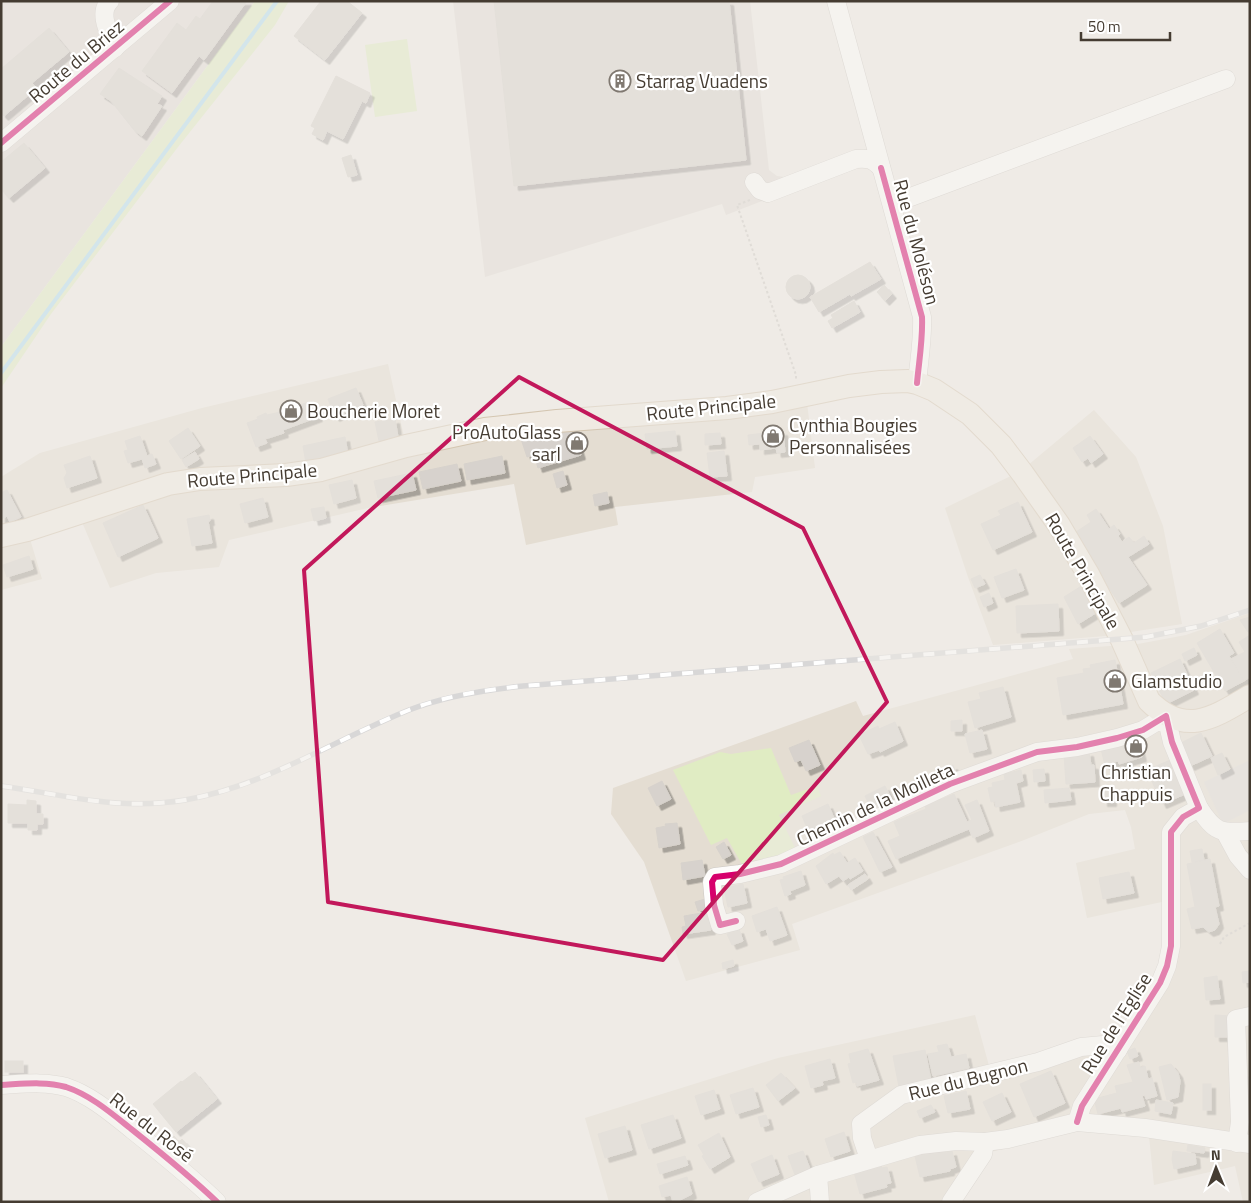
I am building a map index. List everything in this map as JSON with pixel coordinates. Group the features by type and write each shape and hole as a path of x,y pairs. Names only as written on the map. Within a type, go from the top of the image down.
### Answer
{"main road":[{"name":"Route Principale","path":"1,536 27,530 168,484 200,479 286,475 321,470 406,446 485,429 548,422 727,408 772,402 849,386 881,382 917,383 947,397 970,414 1001,445 1023,474 1059,524 1088,574 1118,632 1149,701 1166,716"},
{"path":"1166,716 1177,720 1191,721 1217,716 1250,696"}],"street":[{"path":"110,1 105,9 105,19 115,48"},
{"name":"Route du Briez","path":"1,143 170,1"},
{"path":"836,1 881,168"},
{"path":"892,204 1226,79"},
{"name":"Rue du Moléson","path":"761,187 856,159 867,158 876,162 881,168 922,317 923,336 919,354 917,383"},
{"path":"1166,716 1172,742 1199,808 1209,822 1224,832 1238,856 1250,870"},
{"name":"Chemin de la Moilleta","path":"736,921 720,925 714,905 712,882 715,877 740,874 780,864 950,784 1037,752 1078,747 1143,730 1166,716"},
{"name":"Rue de l'Eglise","path":"1077,1122 1082,1106 1160,983 1167,966 1171,946 1171,832 1183,817 1199,808"},
{"path":"1224,832 1250,831"},
{"path":"757,1202 818,1175 920,1145 956,1141 985,1142 1008,1140 1077,1122 1145,1128 1244,1144 1240,1122 1236,1019 1250,1016"},
{"name":"Rue du Bugnon","path":"868,1159 862,1138 861,1124 901,1095 1038,1062 1081,1047 1103,1045 1118,1050"},
{"name":"Rue du Rosé","path":"1,1085 44,1084 65,1087 80,1093 105,1108 182,1169 217,1202"},
{"path":"951,1202 982,1154 985,1142"},
{"path":"818,1175 820,1202"}],"path":[{"path":"761,187 737,205 796,375 796,383"},
{"path":"1220,944 1224,938 1250,923"}],"highlighted area":[{"path":"519,377 803,528 887,702 663,960 328,902 304,570"}],"shaded area":[{"path":"1,1 255,1 1,347"},
{"path":"453,1 750,1 769,170 777,176 784,177 790,190 726,215 722,204 485,277"},
{"path":"388,364 406,446 557,421 806,395 815,468 755,477 752,492 615,507 618,525 526,545 514,484 368,508 229,540 219,567 156,573 110,588 82,522 30,539 42,579 1,590 1,477 40,453 202,408"},
{"path":"1094,410 1136,457 1163,526 1182,624 1105,636 993,645 945,508 1021,471"},
{"path":"1250,613 1250,1202 1243,1202 1235,1166 1154,1185 1149,1136 1074,1131 983,1154 951,1202 609,1202 585,1118 778,1058 975,1015 991,1073 1038,1062 1118,1049 1160,983 1171,900 1087,918 1076,863 1135,849 1131,827 1125,810 1089,814 1024,840 792,924 800,950 686,981 644,862 611,814 613,788 856,701 863,716 1073,659 1069,649 1138,644 1186,635"},
{"path":"1248,761 1250,766 1250,810 1223,824 1204,782"}],"green space":[{"path":"255,1 289,1 275,25 178,147 51,314 1,388 1,347"},
{"path":"407,39 417,111 375,117 365,45"},
{"path":"771,748 791,795 817,786 821,796 779,815 797,852 744,868 727,838 711,845 673,770 720,752 731,754"}],"building":[{"path":"213,1 247,1 204,60 199,56 172,93 142,71 177,23 186,30 196,16 200,19"},
{"path":"321,1 347,1 362,13 325,60 294,36"},
{"name":"Starrag Vuadens","path":"494,1 729,1 746,160 514,186"},
{"path":"49,28 69,52 32,83 37,88 4,116 1,113 1,69"},
{"path":"119,68 162,96 157,104 162,106 142,136 134,130 111,101 100,94"},
{"path":"336,76 370,93 366,103 362,101 343,139 327,131 323,140 312,134 315,128 311,126"},
{"path":"24,143 45,168 9,198 1,189 1,162"},
{"path":"351,155 357,175 348,177 342,158"},
{"path":"870,262 881,279 819,312 810,297"},
{"path":"798,275 806,279 810,287 806,295 798,299 790,295 786,287 790,279"},
{"path":"884,285 892,294 885,301 877,292"},
{"path":"854,301 860,312 832,328 828,321 833,318 831,315"},
{"path":"356,388 363,405 335,417 328,399"},
{"path":"312,401 318,417 283,430 284,433 265,439 267,443 256,447 247,423 258,419 257,417 266,413 267,415 276,413"},
{"path":"395,419 398,437 379,441 375,422"},
{"path":"188,428 200,446 181,459 169,441"},
{"path":"573,429 581,455 538,468 534,455 527,457 521,439 544,433 544,435 556,432 557,434"},
{"path":"675,431 677,446 647,449 645,434"},
{"path":"783,431 785,452 777,453 776,448 760,450 760,444 749,445 748,435"},
{"path":"720,433 721,444 705,445 705,434"},
{"path":"140,436 147,456 152,454 156,464 145,468 142,459 128,463 124,451 128,450 125,441"},
{"path":"1090,436 1103,454 1091,463 1088,458 1082,462 1073,448"},
{"path":"345,437 348,455 306,463 303,446"},
{"path":"724,451 727,476 710,477 707,453"},
{"path":"195,452 199,459 186,467 182,460"},
{"path":"90,456 97,478 67,488 64,478 67,473 64,465"},
{"path":"502,456 505,473 467,480 464,464"},
{"path":"457,464 461,481 423,489 419,472"},
{"path":"563,471 567,485 557,488 553,474"},
{"path":"412,473 416,490 378,498 374,481"},
{"path":"352,480 356,498 334,504 329,485"},
{"path":"7,490 21,517 10,522 7,516 1,519 1,493"},
{"path":"607,492 609,503 595,506 593,495"},
{"path":"263,498 268,517 245,523 240,504"},
{"path":"1018,502 1032,532 993,550 981,524 1001,515 998,511"},
{"path":"143,505 158,538 118,557 103,523"},
{"path":"324,507 326,518 314,521 311,509"},
{"path":"1096,509 1109,529 1114,525 1120,534 1118,536 1122,542 1129,537 1134,543 1144,536 1149,544 1128,557 1147,585 1119,603 1073,534 1091,522 1087,515"},
{"path":"209,515 210,521 208,521 212,543 192,546 187,519"},
{"path":"29,556 33,569 7,577 3,565"},
{"path":"1016,569 1024,590 1002,598 994,577"},
{"path":"980,575 985,584 975,588 971,579"},
{"path":"1083,585 1099,611 1078,624 1064,597"},
{"path":"989,593 993,603 984,607 980,597"},
{"path":"1058,604 1059,631 1017,633 1016,606"},
{"path":"1250,617 1250,631 1248,632 1240,620"},
{"path":"1220,629 1234,653 1229,656 1244,681 1225,691 1197,643"},
{"path":"1250,635 1250,677 1244,681 1231,659 1245,652 1239,642"},
{"path":"1194,648 1197,655 1185,661 1182,654"},
{"path":"1180,659 1194,690 1166,704 1151,673"},
{"path":"1115,660 1123,704 1063,715 1057,678 1084,673 1083,669 1091,668 1090,665"},
{"path":"1003,687 1011,717 975,728 968,702 981,699 979,693"},
{"path":"962,720 962,731 951,731 951,721"},
{"path":"895,722 903,741 880,752 879,750 868,754 859,735 878,726 879,729"},
{"path":"982,730 987,749 970,753 965,734"},
{"path":"1201,733 1212,756 1190,766 1179,744"},
{"path":"1137,737 1142,757 1119,764 1118,761 1105,765 1101,749"},
{"path":"809,740 820,765 806,771 801,760 795,762 789,748"},
{"path":"1089,752 1091,765 1094,765 1095,782 1066,784 1064,754"},
{"path":"1222,753 1230,769 1218,775 1211,758"},
{"path":"1175,758 1190,792 1162,804 1147,770"},
{"path":"953,765 957,775 947,779 943,769"},
{"path":"1044,769 1045,781 1034,782 1033,770"},
{"path":"1021,770 1023,781 1016,783 1020,802 996,807 995,801 991,802 988,788 993,787 992,783 1005,780 1004,774"},
{"path":"662,781 671,799 657,806 648,788"},
{"path":"885,786 894,804 874,814 865,796"},
{"path":"1069,788 1071,800 1045,803 1044,790"},
{"path":"1112,789 1112,802 1103,802 1103,790"},
{"path":"954,794 967,822 972,820 965,805 977,800 989,831 973,838 969,829 896,859 888,841 900,836 894,822 926,809 925,806"},
{"path":"27,800 36,801 36,814 43,814 43,824 37,824 37,830 28,830 28,823 8,823 8,804 27,805"},
{"path":"828,804 836,823 823,829 821,824 808,830 802,816"},
{"path":"677,823 680,844 659,848 656,828 666,826 665,824"},
{"path":"873,832 892,867 880,872 863,837"},
{"path":"724,842 731,855 723,859 716,847"},
{"path":"1202,849 1204,860 1192,862 1190,851"},
{"path":"840,852 847,863 855,858 863,871 843,881 839,876 826,884 816,866 833,853 834,855"},
{"path":"1210,859 1219,906 1215,907 1219,924 1215,930 1209,932 1203,927 1192,929 1187,909 1195,907 1187,864"},
{"path":"702,860 705,876 683,880 681,863"},
{"path":"801,871 805,885 790,891 791,894 785,896 780,880 784,879 783,877"},
{"path":"1129,872 1134,893 1103,899 1099,878"},
{"path":"865,874 868,879 851,890 848,885"},
{"path":"743,884 747,903 728,907 724,888"},
{"path":"705,899 708,909 698,911 695,902"},
{"path":"777,907 787,935 770,941 766,929 757,932 752,916"},
{"path":"707,912 711,930 683,934 682,927 686,926 684,916"},
{"path":"739,929 743,941 732,945 727,934"},
{"path":"733,960 734,966 723,969 722,963"},
{"path":"1250,971 1250,982 1243,983 1242,972"},
{"path":"1217,976 1220,999 1206,1000 1204,978"},
{"path":"1215,1015 1230,1016 1230,1037 1215,1037"},
{"path":"947,1044 951,1057 966,1054 969,1068 933,1076 928,1054 939,1052 937,1046"},
{"path":"1135,1048 1138,1056 1130,1059 1127,1051"},
{"path":"868,1049 879,1080 857,1086 856,1082 853,1083 848,1064 851,1063 849,1054"},
{"path":"925,1050 931,1081 899,1087 893,1056"},
{"path":"830,1059 835,1078 822,1081 823,1085 811,1088 805,1066"},
{"path":"5,1061 23,1061 23,1072 5,1072"},
{"path":"1139,1062 1140,1068 1145,1066 1148,1079 1152,1078 1157,1096 1146,1099 1145,1095 1142,1096 1145,1106 1122,1112 1121,1108 1098,1114 1094,1099 1117,1093 1115,1086 1133,1082 1127,1065"},
{"path":"1171,1064 1178,1073 1180,1081 1178,1097 1167,1100 1159,1067"},
{"path":"1051,1071 1065,1103 1034,1117 1020,1084"},
{"path":"195,1072 217,1099 176,1132 153,1104"},
{"path":"781,1073 795,1088 778,1101 766,1085"},
{"path":"1244,1077 1250,1077 1250,1110 1244,1110"},
{"path":"1203,1084 1211,1084 1211,1110 1203,1110"},
{"path":"753,1088 759,1107 736,1114 730,1095"},
{"path":"714,1090 720,1109 701,1115 695,1096"},
{"path":"966,1091 970,1109 948,1113 944,1096"},
{"path":"1002,1093 1011,1112 992,1121 983,1102"},
{"path":"1156,1100 1173,1103 1171,1114 1155,1111"},
{"path":"931,1105 935,1112 920,1118 917,1111"},
{"path":"673,1115 681,1138 649,1149 641,1125"},
{"path":"766,1115 769,1125 761,1127 758,1117"},
{"path":"625,1126 632,1150 605,1158 598,1134"},
{"path":"844,1132 850,1151 831,1157 825,1139"},
{"path":"719,1133 730,1157 710,1169 698,1145"},
{"path":"174,1136 179,1142 182,1139 190,1148 178,1160 164,1146"},
{"path":"1188,1145 1205,1148 1204,1153 1187,1151"},
{"path":"945,1149 946,1153 952,1151 956,1167 950,1169 950,1171 920,1177 915,1156"},
{"path":"803,1151 810,1169 795,1175 788,1156"},
{"path":"1173,1151 1195,1154 1196,1164 1174,1169"},
{"path":"772,1155 779,1174 759,1182 751,1164"},
{"path":"685,1156 688,1165 660,1174 657,1164"},
{"path":"881,1165 882,1168 887,1167 891,1183 886,1184 887,1187 860,1194 854,1172"},
{"path":"687,1177 692,1194 676,1202 673,1202 671,1195 662,1197 659,1186"}],"waterway":[{"path":"1,373 277,1"}],"railway":[{"path":"1,786 114,803 137,804 185,800 215,793 271,773 409,710 451,697 479,692 523,686 1146,637 1201,626 1250,610"}],"cycle path":[{"path":"1,143 170,1"},
{"path":"881,168 922,317 917,383"},
{"path":"736,921 720,925 714,905 712,882 715,877 740,874 781,864 950,784 1037,752 1077,747 1143,730 1166,716 1172,742 1199,808 1183,817 1171,832 1171,946 1167,966 1160,983 1082,1106 1077,1122"},
{"path":"1,1085 50,1084 75,1090 92,1099 185,1173 217,1202"}],"place":[{"name":"Starrag Vuadens","path":"620,81"},
{"name":"Boucherie Moret","path":"291,411"},
{"name":"Cynthia Bougies Personnalisées","path":"773,436"},
{"name":"ProAutoGlass sarl","path":"577,443"},
{"name":"Glamstudio","path":"1115,681"},
{"name":"Christian Chappuis","path":"1136,746"}]}
